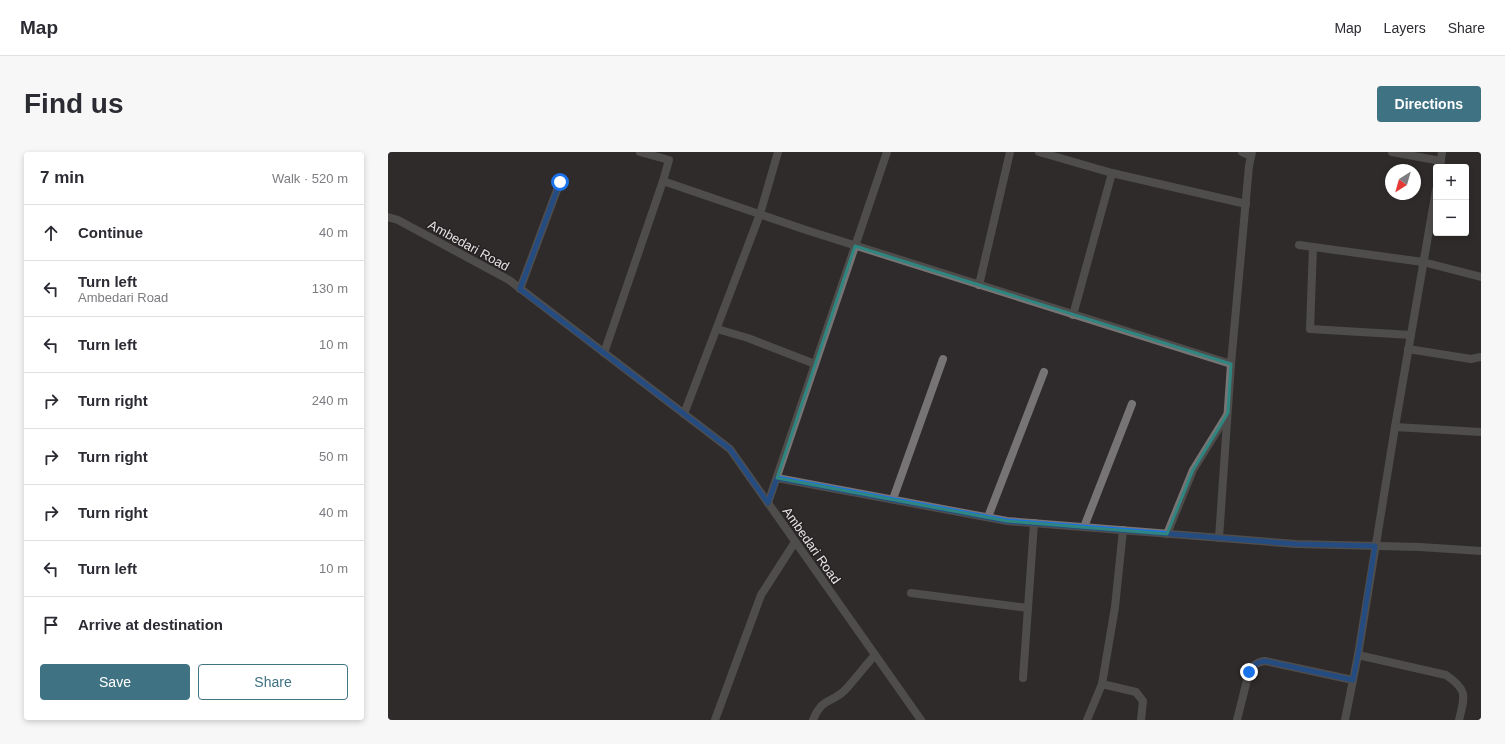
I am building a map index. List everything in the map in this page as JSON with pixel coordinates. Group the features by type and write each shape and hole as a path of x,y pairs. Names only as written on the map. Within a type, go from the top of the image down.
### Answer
{"street":[{"path":"604,353 664,181 670,156 640,152"},
{"path":"684,414 760,214 778,152"},
{"path":"768,503 887,152"},
{"path":"979,285 1010,152"},
{"path":"1039,152 1112,173 1246,204"},
{"path":"1219,538 1231,364 1252,154 1242,152"},
{"path":"1392,152 1441,164 1442,152"},
{"path":"1073,315 1112,173"},
{"path":"664,181 855,246 1231,364"},
{"path":"520,289 560,182"},
{"path":"1345,720 1358,655 1394,426 1434,200"},
{"name":"Ambedari Road","path":"388,217 398,220 508,280 730,449 920,720"},
{"path":"1298,245 1423,262 1481,277"},
{"path":"1314,247 1310,329 1411,336"},
{"path":"717,329 748,338 815,364"},
{"path":"1408,349 1471,359 1481,357"},
{"path":"893,499 943,359"},
{"path":"988,517 1044,372"},
{"path":"1084,527 1132,404"},
{"path":"1167,534 1193,470 1228,413"},
{"path":"1394,426 1481,432"},
{"path":"777,478 1007,521 1296,544 1481,551"},
{"path":"1023,678 1034,523"},
{"path":"1087,720 1102,684 1115,607 1123,530"},
{"path":"715,720 761,595 795,542"},
{"path":"911,593 1028,608"},
{"path":"813,720 821,705 837,697 846,690 875,655"},
{"path":"1358,655 1446,675 1457,682 1463,690 1463,702 1459,720"},
{"path":"1237,720 1249,672 1258,662 1265,661 1353,680"},
{"path":"1102,684 1136,692 1143,701 1141,720"}],"highlighted area":[{"path":"855,246 1231,364 1228,413 1193,470 1167,534 1007,521 777,478"}],"route":[{"path":"560,182 520,289 730,449 768,503 777,478 1007,521 1296,544 1375,546 1353,680 1265,661 1258,662 1249,672"}]}
